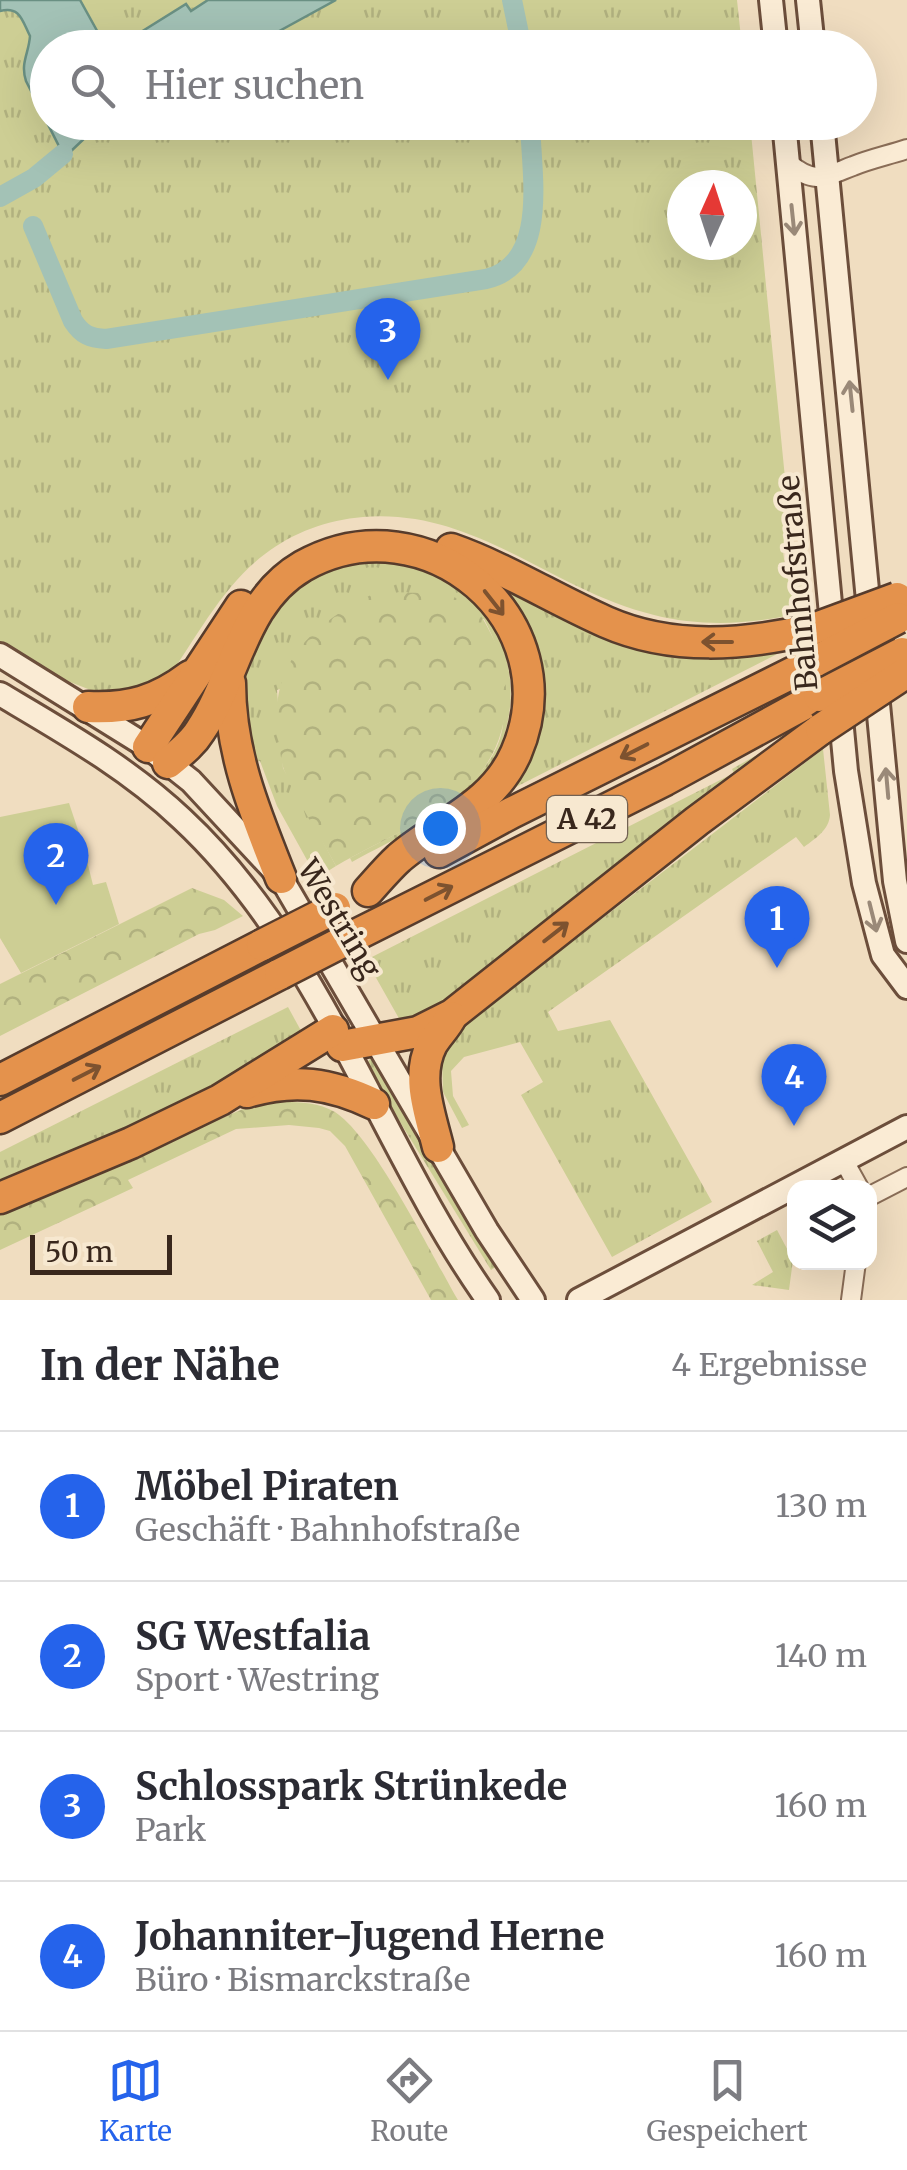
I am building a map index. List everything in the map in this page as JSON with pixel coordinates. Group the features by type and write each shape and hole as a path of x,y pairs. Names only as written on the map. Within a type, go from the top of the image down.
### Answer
{"highway":[{"path":"158,755 199,733 215,669 245,600 276,570 323,543 371,534 406,536 470,556 610,623 668,638 737,642 813,629 902,606"},
{"path":"88,706 118,707 152,700 215,669 268,596 302,567 340,551 380,546 426,554 472,578 501,609 518,642 527,679 526,720 516,752 499,782 482,800 400,857 368,891"},
{"name":"A 42","path":"0,1080 511,813 816,660 902,606"},
{"path":"0,1198 131,1143 338,1038 378,1041 429,1028 452,1015 905,663"},
{"name":"A 42","path":"0,1118 666,780 819,696 905,663"},
{"path":"215,669 238,762 281,878"},
{"path":"438,1147 425,1095 425,1069 433,1043 452,1015"},
{"path":"220,1100 264,1087 306,1082 332,1086 374,1104"}],"street":[{"path":"771,0 774,30"},
{"path":"808,0 812,30"},
{"name":"Bahnhofstraße","path":"786,140 846,771 864,883 883,955 907,987"},
{"path":"824,140 895,880 907,941"},
{"path":"788,162 800,172 828,178 907,149"},
{"path":"818,476 836,489 860,493"},
{"name":"Westring","path":"0,655 88,706 158,755 209,799 281,878 495,1244 533,1300"},
{"name":"Westring","path":"0,694 137,781 182,818 238,879 311,988 421,1194 488,1300"},
{"path":"137,781 158,755"},
{"path":"856,825 870,822 891,831"},
{"path":"895,880 907,906"},
{"path":"338,1038 359,1010"},
{"path":"579,1300 907,1127"},
{"path":"844,1161 855,1180"},
{"path":"877,1192 907,1177"},
{"path":"851,1300 855,1270"}],"green space":[{"path":"0,0 737,0 740,30 30,30 30,140 752,140 755,170 667,170 667,260 757,260 757,194 792,549 783,550 792,578 809,586 811,610 733,623 673,619 616,603 477,537 442,525 404,518 363,517 311,528 265,554 223,596 167,679 155,690 101,694 52,675 0,643"},
{"path":"376,559 437,573 456,583 477,602 504,649 510,676 506,730 496,756 480,779 452,805 352,862 350,858 443,806 483,769 496,748 503,724 503,705 500,663 489,629 484,619 277,690 283,768 336,866 317,878 277,806 260,761 252,763 243,689 245,673 270,618 294,591 322,574"},
{"path":"482,568 609,632 781,643 785,650 506,792 534,711"},
{"path":"375,593 447,596 474,607 498,650 504,670 506,710 486,765 458,795 425,818 336,866 284,770 277,707 289,664 301,647 334,617"},
{"path":"823,749 830,815 821,833 804,847 796,837 548,1012 558,1031 610,1020 712,1202 612,1257 521,1095 543,1082 520,1042 464,1057 451,1071 453,1096 469,1125 462,1128 443,1092 442,1061 435,1059 453,1035 505,993"},
{"path":"755,756 759,764 452,1006 401,1022 366,960 734,773 732,769"},
{"path":"69,803 93,885 106,882 119,924 21,973 0,938 0,817"},
{"path":"192,888 224,900 243,916 199,934 0,1036 0,984"},
{"path":"288,1007 305,1038 190,1103 0,1185 0,1152"},
{"path":"371,1058 376,1060 497,1266 491,1270 365,1065"},
{"path":"274,1102 320,1106 350,1125 384,1171 458,1300 431,1300 345,1146 330,1131 319,1128 289,1125 236,1129 128,1180 133,1188 0,1250 0,1213 243,1109"},
{"path":"777,1230 787,1249 787,1270 792,1270 789,1290 752,1285 773,1272 757,1241"}],"shaded area":[{"path":"0,0 80,0 97,30 30,30 30,36 16,12 0,11"},
{"path":"208,0 336,0 281,30 144,30 186,4 191,11"},
{"path":"30,36 30,89 24,63"},
{"path":"56,140 83,140 69,153 63,154"}],"waterway":[{"path":"512,0 518,30"},
{"path":"33,226 73,321 83,333 100,339 486,279 506,270 520,255 528,236 533,190 531,140"},
{"path":"0,197 34,178 63,154"}],"place":[{"name":"Schlosspark Strünkede","path":"388,380"},
{"name":"SG Westfalia","path":"56,905"},
{"name":"Möbel Piraten","path":"777,968"},
{"name":"Johanniter-Jugend Herne","path":"794,1126"}]}
